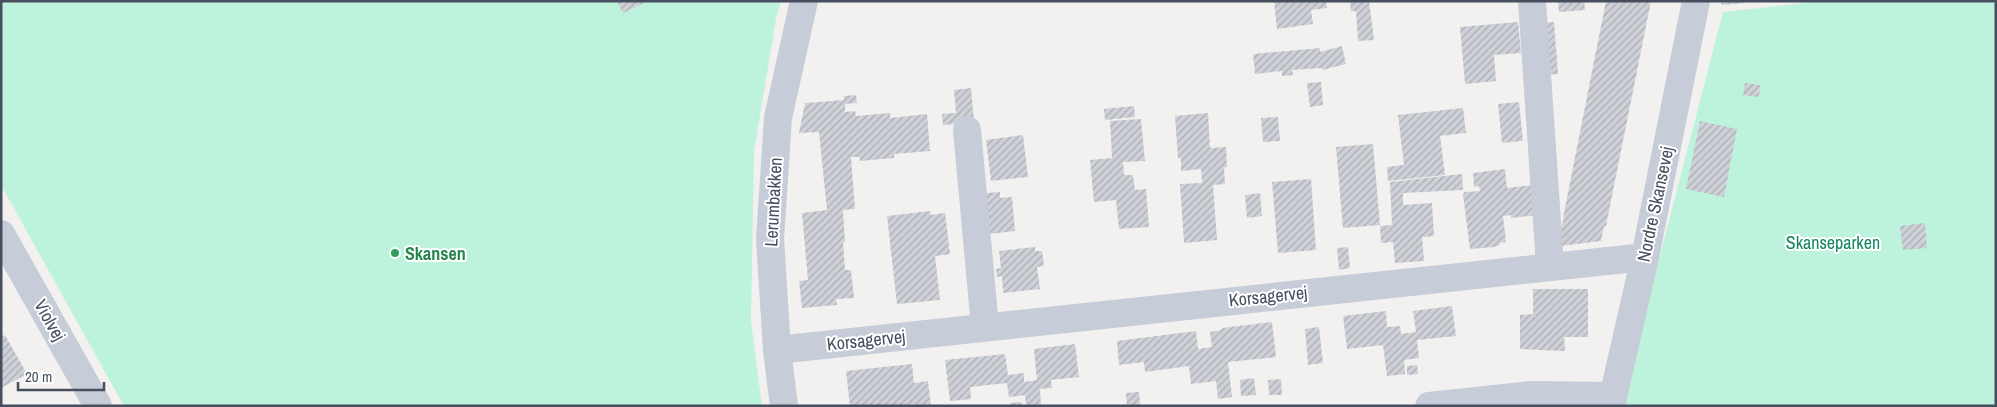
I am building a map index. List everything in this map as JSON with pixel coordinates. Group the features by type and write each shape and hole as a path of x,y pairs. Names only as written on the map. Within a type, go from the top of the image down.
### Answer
{"street":[{"name":"Lerumbakken","path":"784,406 777,350 770,239 778,118 804,1"},
{"path":"1532,1 1550,266"},
{"name":"Nordre Skansevej","path":"1612,401 1644,256 1696,1"},
{"path":"967,130 985,327"},
{"name":"Violvej","path":"1,234 98,406"},
{"name":"Korsagervej","path":"777,350 1644,256"},
{"path":"1430,406 1532,395 1612,401"}],"green space":[{"name":"Skansen","path":"1,1 781,1 776,19 754,151 751,321 762,406 124,406 1,185"},
{"name":"Skanseparken","path":"1822,1 1996,1 1996,406 1621,406 1723,12"}],"building":[{"path":"617,1 648,1 623,13"},
{"path":"1274,1 1326,1 1327,8 1311,10 1313,24 1277,29"},
{"path":"1350,1 1369,1 1374,40 1358,41 1356,11 1351,11"},
{"path":"1558,1 1584,1 1585,10 1559,12"},
{"path":"1606,1 1651,1 1606,226 1604,226 1601,241 1560,246 1557,243 1564,218"},
{"path":"1722,1 1745,1 1745,3 1721,5"},
{"path":"1518,22 1521,53 1494,55 1496,81 1465,84 1460,27"},
{"path":"1554,22 1558,74 1544,75 1541,23"},
{"path":"1342,46 1346,64 1322,70 1322,68 1292,70 1293,75 1282,76 1282,71 1255,74 1253,54 1320,48 1320,52"},
{"path":"1321,82 1323,105 1310,107 1307,83"},
{"path":"1745,83 1760,85 1759,97 1743,95"},
{"path":"971,88 974,122 943,125 942,114 956,113 954,90"},
{"path":"856,95 857,103 845,104 845,112 855,111 856,116 890,113 890,118 927,114 930,151 894,154 894,158 860,161 859,157 851,157 855,209 843,210 845,242 843,242 845,270 851,270 854,298 836,299 837,305 802,308 799,281 808,280 802,213 827,210 819,132 799,133 805,103 844,100 844,96"},
{"path":"1519,102 1523,141 1502,143 1498,104"},
{"path":"1134,106 1135,117 1105,120 1104,109"},
{"path":"1463,108 1466,133 1440,136 1445,175 1388,181 1387,167 1404,165 1398,115"},
{"path":"1208,113 1210,148 1226,147 1227,167 1224,168 1225,184 1213,185 1217,240 1184,243 1180,184 1202,183 1201,169 1181,171 1181,158 1178,158 1175,116"},
{"path":"1278,117 1280,141 1263,142 1261,118"},
{"path":"1141,119 1145,161 1123,162 1124,175 1133,175 1135,190 1146,189 1149,227 1119,229 1116,200 1094,202 1090,160 1112,158 1110,121"},
{"path":"1700,121 1737,129 1724,197 1686,189"},
{"path":"1023,135 1028,177 991,181 986,140"},
{"path":"1373,144 1380,225 1343,228 1336,147"},
{"path":"1505,169 1507,188 1533,185 1537,215 1511,218 1511,215 1503,216 1506,242 1499,243 1500,245 1494,247 1470,249 1464,192 1480,191 1479,186 1474,187 1473,173"},
{"path":"1462,174 1463,190 1403,193 1403,205 1432,203 1434,236 1422,237 1424,261 1395,263 1393,242 1381,243 1380,226 1392,225 1390,182"},
{"path":"1311,179 1316,250 1278,253 1272,182"},
{"path":"1000,192 1000,198 1012,197 1015,231 989,234 986,193"},
{"path":"1260,193 1262,216 1247,218 1245,195"},
{"path":"930,211 931,215 945,213 950,254 935,256 940,300 897,304 887,216"},
{"path":"1925,223 1927,248 1903,250 1900,226"},
{"path":"1035,247 1035,251 1042,251 1044,266 1037,267 1040,289 1003,293 1002,276 997,277 996,269 1001,268 999,251"},
{"path":"1348,247 1350,268 1339,270 1337,248"},
{"path":"1533,289 1588,289 1588,337 1564,337 1565,351 1520,349 1520,315 1533,314"},
{"path":"1452,306 1456,336 1417,340 1419,358 1404,360 1405,374 1387,376 1383,345 1347,349 1343,316 1386,311 1387,327 1400,326 1401,334 1416,332 1413,311"},
{"path":"1272,322 1276,357 1228,362 1232,397 1218,399 1216,381 1191,384 1189,366 1145,372 1144,362 1119,365 1117,341 1196,331 1198,349 1212,347 1210,332 1221,330 1222,328"},
{"path":"1319,327 1323,363 1308,365 1305,329"},
{"path":"5,335 27,374 1,388 1,337"},
{"path":"1075,344 1079,377 1051,380 1052,388 1040,389 1041,406 1026,406 1025,395 1009,397 1007,383 970,387 971,399 950,401 945,360 1005,354 1008,375 1024,373 1024,382 1037,380 1034,349"},
{"path":"912,364 914,383 928,381 931,406 916,406 915,404 850,406 846,371"},
{"path":"1417,365 1418,374 1407,375 1407,366"},
{"path":"1254,378 1256,395 1241,396 1240,380"},
{"path":"1281,379 1282,395 1269,395 1268,380"},
{"path":"1139,392 1140,405 1127,406 1126,393"},
{"path":"1021,402 1022,406 1010,406 1010,403"}],"place":[{"name":"Skansen","path":"395,253"}]}
